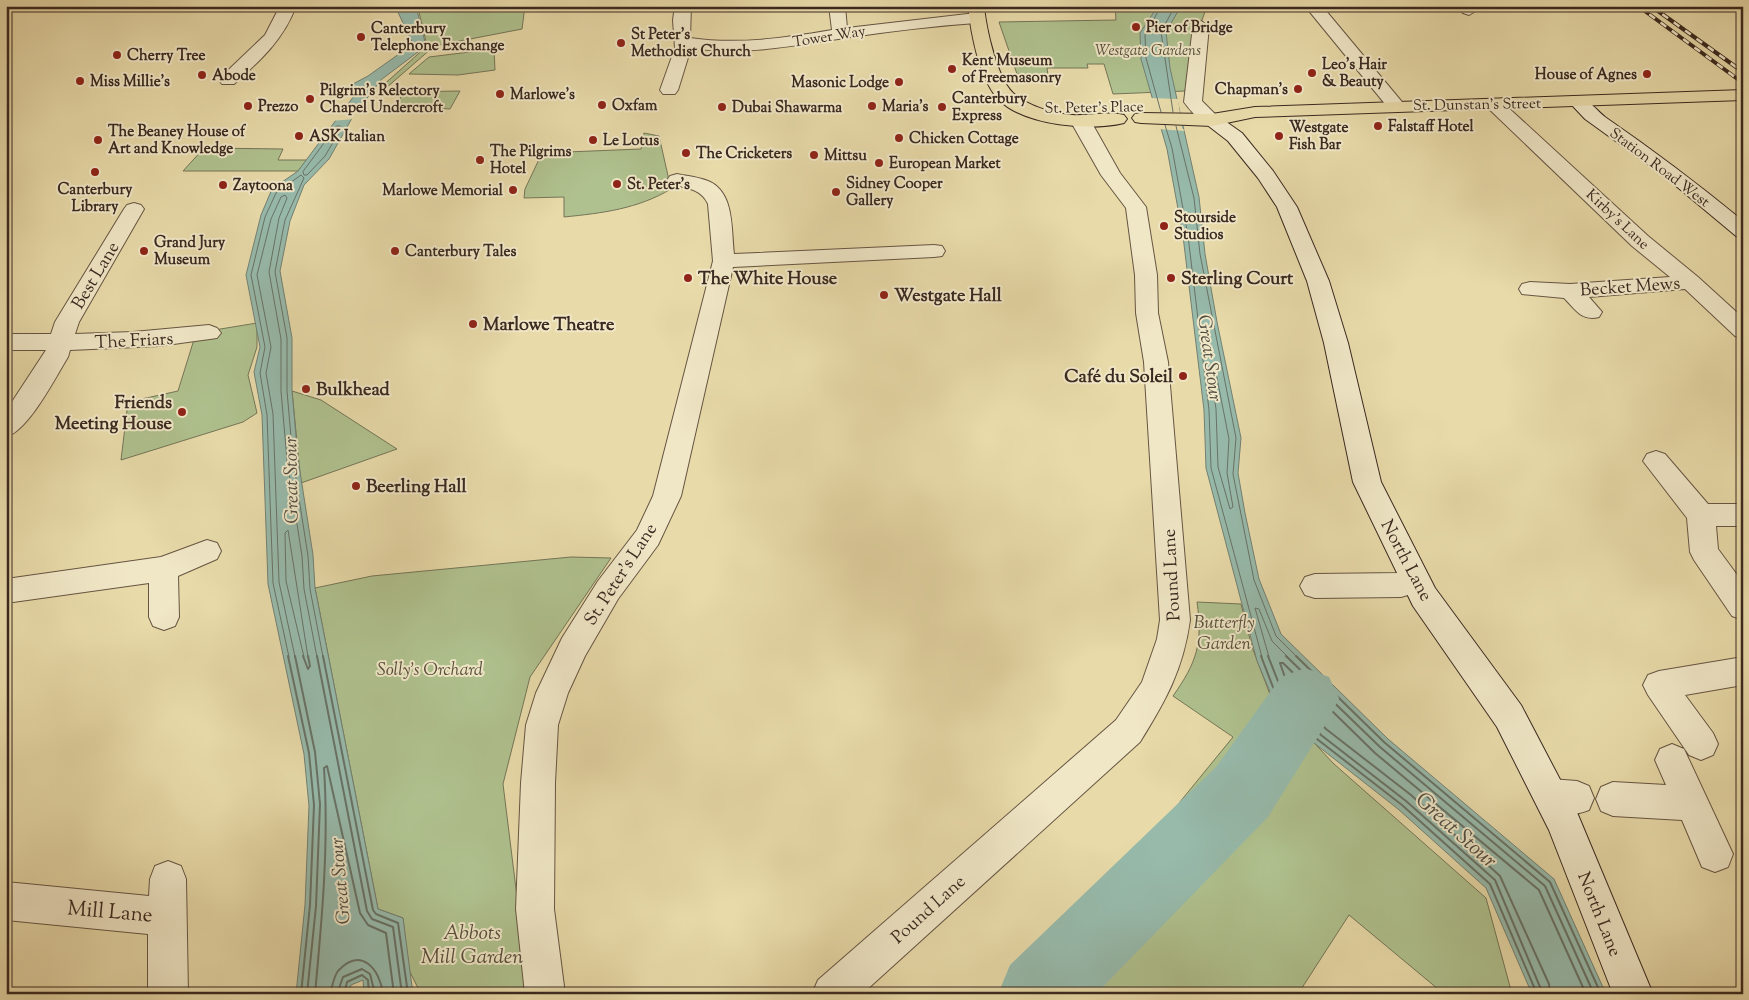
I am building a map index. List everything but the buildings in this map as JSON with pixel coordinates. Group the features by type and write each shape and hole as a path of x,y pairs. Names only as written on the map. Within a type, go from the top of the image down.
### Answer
{"main road":[{"name":"St. Peter's Place","path":"976,12 1003,93 1023,107 1048,117 1080,122 1118,119"},
{"name":"St. Dunstan's Street","path":"1212,120 1255,112 1743,95"},
{"name":"St. Peter's Place","path":"1023,107 1060,110 1113,105 1147,114 1182,115 1212,120"}],"street":[{"path":"228,80 264,48 278,30 288,6"},
{"path":"669,90 683,48 681,20 683,6"},
{"path":"837,6 840,34"},
{"path":"1313,6 1396,106"},
{"name":"Tower Way","path":"683,42 704,46 770,45 976,12"},
{"name":"North Lane","path":"1201,26 1193,102 1212,120 1235,137 1266,175 1287,207 1318,281 1336,343 1367,482 1424,597 1510,716 1564,797 1564,822 1613,947 1634,994"},
{"name":"Station Road West","path":"1578,102 1591,114 1670,172 1743,232"},
{"name":"Kirby's Lane","path":"1495,105 1640,240 1690,282 1743,331"},
{"name":"Pound Lane","path":"832,994 1128,731 1156,688 1172,639 1175,620 1156,362 1148,312 1146,275 1136,207 1111,175 1086,129 1080,122"},
{"name":"St. Peter's Lane","path":"546,994 535,909 538,783 542,726 552,693 573,648 608,590 648,537 667,496 724,261 718,204 713,193 701,185 677,180"},
{"name":"Best Lane","path":"6,428 22,409 56,358 59,343 67,322 134,209"},
{"path":"724,261 934,251"},
{"name":"Becket Mews","path":"1530,288 1570,290 1690,282"},
{"name":"Becket Mews","path":"1570,290 1591,312"},
{"name":"The Friars","path":"6,342 59,343 168,339 209,333"},
{"path":"1656,461 1701,515 1704,552 1743,607"},
{"path":"1701,515 1743,514"},
{"path":"6,591 101,576 163,569 207,551"},
{"path":"163,569 164,617"},
{"path":"1315,586 1401,585 1415,581"},
{"path":"1716,854 1693,804 1686,752 1659,685 1743,671"},
{"path":"1613,799 1693,804"},
{"path":"167,916 168,880"},
{"name":"Mill Lane","path":"6,901 104,912 167,916 168,994"}],"green space":[{"path":"420,6 525,6 522,29 439,45 432,48 386,88 380,88 427,46 419,12"},
{"name":"Westgate Gardens","path":"1115,6 1207,6 1190,54 1185,91 1113,94 1104,64 1087,64 1088,68 1047,68 1048,75 1017,74 999,22 1116,20"},
{"path":"494,49 495,70 458,75 409,74 429,57"},
{"path":"460,91 450,109 398,106 402,92"},
{"path":"644,133 659,136 671,189 632,206 606,212 564,217 564,197 524,198 525,189 542,153 641,149"},
{"path":"204,148 283,149 278,160 307,160 298,171 183,171"},
{"path":"257,323 257,347 248,375 257,413 243,422 121,460 128,402 178,391 196,333"},
{"path":"292,391 321,400 397,449 301,483"},
{"name":"Solly's Orchard","path":"571,557 611,558 530,677 503,784 529,994 421,994 408,968 403,918 378,909 315,588 372,576"},
{"name":"Butterfly Garden","path":"1197,602 1241,604 1252,647 1271,697 1334,764 1486,898 1512,994 1444,994 1349,915 1298,994 1016,994 1126,868 1233,737 1173,696 1188,673 1196,652 1199,629"}],"water":[{"path":"395,6 416,6 426,46 382,79 351,120 329,159 304,185 290,221 280,271 292,338 292,391 298,459 313,555 315,588 378,909 403,918 413,994 364,994 363,980 351,985 348,994 296,994 305,905 309,806 304,754 268,584 262,415 254,372 260,347 246,275 261,215 272,189 298,171 354,96 342,95 353,84 368,76 413,44"},
{"path":"1158,6 1181,6 1166,32 1170,68 1199,197 1205,254 1241,438 1238,473 1245,513 1259,579 1281,634 1388,739 1554,879 1606,994 1532,994 1486,888 1398,809 1314,743 1274,701 1257,661 1206,468 1204,410 1183,236 1167,149 1141,59 1140,33"}],"pier":[{"path":"1150,98 1178,99 1182,128 1185,131 1158,129"},
{"path":"364,108 355,119 331,121 340,109"}],"waterway":[{"name":"Great Stour","path":"1039,994 1242,792 1305,698"}],"railway":[{"path":"1638,6 1743,83"},
{"path":"1651,6 1743,72"}],"place":[{"name":"Pier of Bridge","path":"1136,27"},
{"name":"Canterbury Telephone Exchange","path":"361,37"},
{"name":"St Peter's Methodist Church","path":"621,43"},
{"name":"Cherry Tree","path":"117,55"},
{"name":"Kent Museum of Freemasonry","path":"952,69"},
{"name":"Leo's Hair & Beauty","path":"1312,73"},
{"name":"House of Agnes","path":"1647,74"},
{"name":"Abode","path":"202,75"},
{"name":"Miss Millie's","path":"80,81"},
{"name":"Masonic Lodge","path":"899,82"},
{"name":"Chapman's","path":"1298,89"},
{"name":"Marlowe's","path":"500,94"},
{"name":"Pilgrim's Relectory Chapel Undercroft","path":"310,99"},
{"name":"Oxfam","path":"602,105"},
{"name":"Prezzo","path":"248,106"},
{"name":"Maria's","path":"872,106"},
{"name":"Dubai Shawarma","path":"722,107"},
{"name":"Canterbury Express","path":"942,107"},
{"name":"Falstaff Hotel","path":"1378,126"},
{"name":"ASK Italian","path":"299,136"},
{"name":"Westgate Fish Bar","path":"1279,136"},
{"name":"Chicken Cottage","path":"899,138"},
{"name":"The Beaney House of Art and Knowledge","path":"98,140"},
{"name":"Le Lotus","path":"593,140"},
{"name":"The Cricketers","path":"686,153"},
{"name":"Mittsu","path":"814,155"},
{"name":"The Pilgrims Hotel","path":"480,160"},
{"name":"European Market","path":"879,163"},
{"name":"Canterbury Library","path":"95,172"},
{"name":"St. Peter's","path":"617,184"},
{"name":"Zaytoona","path":"223,185"},
{"name":"Marlowe Memorial","path":"513,190"},
{"name":"Sidney Cooper Gallery","path":"836,192"},
{"name":"Stourside Studios","path":"1164,226"},
{"name":"Grand Jury Museum","path":"144,251"},
{"name":"Canterbury Tales","path":"395,251"},
{"name":"The White House","path":"688,278"},
{"name":"Sterling Court","path":"1171,278"},
{"name":"Westgate Hall","path":"884,295"},
{"name":"Marlowe Theatre","path":"473,324"},
{"name":"Café du Soleil","path":"1183,376"},
{"name":"Bulkhead","path":"306,389"},
{"name":"Friends Meeting House","path":"182,412"},
{"name":"Beerling Hall","path":"356,486"}],"park label":[{"name":"Abbots Mill Garden","path":"472,944"}]}
